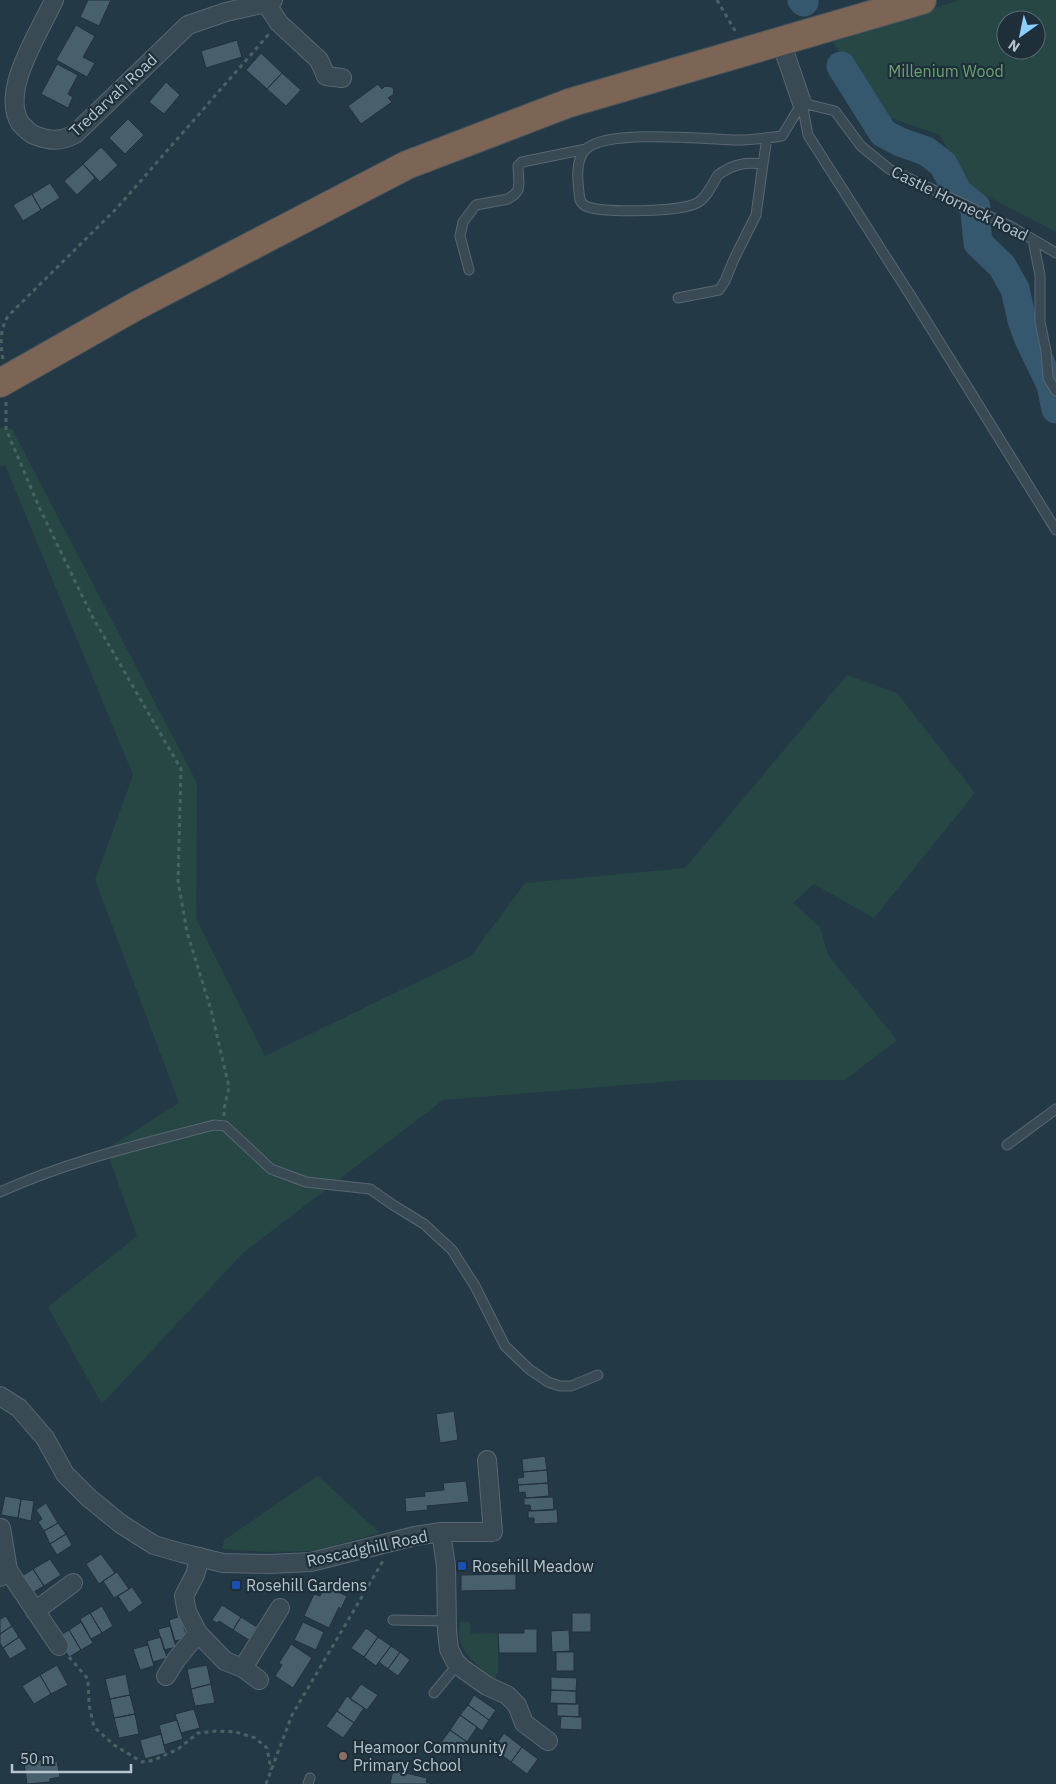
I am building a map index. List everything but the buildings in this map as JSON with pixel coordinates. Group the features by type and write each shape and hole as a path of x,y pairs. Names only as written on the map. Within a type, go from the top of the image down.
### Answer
{"highway":[{"path":"3,381 136,306 407,165 569,104 685,68 748,52 922,0"}],"street":[{"name":"Tredarvah Road","path":"54,0 17,70 10,93 14,116 28,132 45,139 56,140 65,139 74,134 188,25 226,12 270,2"},
{"path":"270,2 279,23 319,60 326,76 342,78"},
{"path":"781,42 802,103"},
{"name":"Roscadghill Road","path":"0,1396 19,1408 46,1438 65,1474 114,1519 154,1545 223,1563 269,1564 311,1562 415,1536 440,1532 493,1532 487,1460"},
{"path":"1,1528 4,1573 35,1611 59,1646"},
{"path":"440,1532 446,1566 449,1649 458,1664 487,1686 508,1695 517,1705 524,1723 548,1741"},
{"path":"200,1558 195,1575 184,1596 187,1612 198,1633 225,1661 243,1668 259,1680"},
{"path":"35,1611 73,1583"},
{"path":"243,1668 280,1608"},
{"path":"166,1676 176,1660 198,1633"}],"lane":[{"path":"469,270 460,236 463,222 471,210 481,203 508,199 515,194 519,183 518,166 522,162 586,149 597,142 628,137 739,140 782,136 802,103"},
{"path":"802,103 808,135 914,301 1056,530"},
{"name":"Castle Horneck Road","path":"802,103 835,111 861,146 889,169 1010,226 1056,253"},
{"path":"678,298 719,290 725,282 756,215 767,138"},
{"path":"586,149 579,160 579,193 582,204 595,209 658,211 692,205 704,197 718,175 726,170 746,162 763,164"},
{"path":"1033,240 1040,274 1040,322 1046,350 1048,378 1056,391"},
{"path":"1007,1145 1056,1109"},
{"path":"0,1192 34,1177 138,1145 214,1125 225,1126 271,1168 306,1182 370,1189 424,1224 452,1250 475,1286 506,1346 529,1370 548,1382 560,1386 571,1386 598,1375"},
{"path":"393,1620 447,1621"},
{"path":"434,1693 458,1664"}],"path":[{"path":"717,0 748,52"},
{"path":"225,1126 224,1109 230,1087 187,932 178,881 181,769 92,616 39,507 6,430 1,346 2,324 117,208 279,23"},
{"path":"266,1784 292,1714 394,1542"},
{"path":"59,1646 88,1679 89,1705 94,1726 114,1745 133,1757 142,1762 154,1760 178,1749 198,1733 236,1732 255,1738 267,1748 271,1770"}],"green space":[{"name":"Millenium Wood","path":"959,0 1056,0 1056,232 968,186 940,135 882,115 833,42"},
{"path":"0,427 12,429 197,783 196,919 265,1056 471,956 525,883 685,868 847,675 897,693 975,793 874,918 814,884 793,903 820,927 828,955 897,1040 845,1080 685,1080 443,1100 243,1253 102,1404 48,1307 137,1236 106,1149 179,1103 95,880 133,775 5,465 0,466"},
{"path":"318,1476 380,1533 313,1551 269,1552 222,1549 224,1540"},
{"path":"460,1622 470,1622 471,1634 498,1633 498,1674 496,1674 495,1682 468,1656 460,1641"}],"waterway":[{"path":"841,66 883,133 900,142 926,151 943,164 958,193 976,207"},
{"path":"975,213 978,243 1002,266 1015,289 1022,320 1051,385 1056,409"}],"place":[{"name":"Rosehill Meadow","path":"462,1566"},
{"name":"Rosehill Gardens","path":"236,1585"},
{"name":"Heamoor Community Primary School","path":"343,1756"}]}
